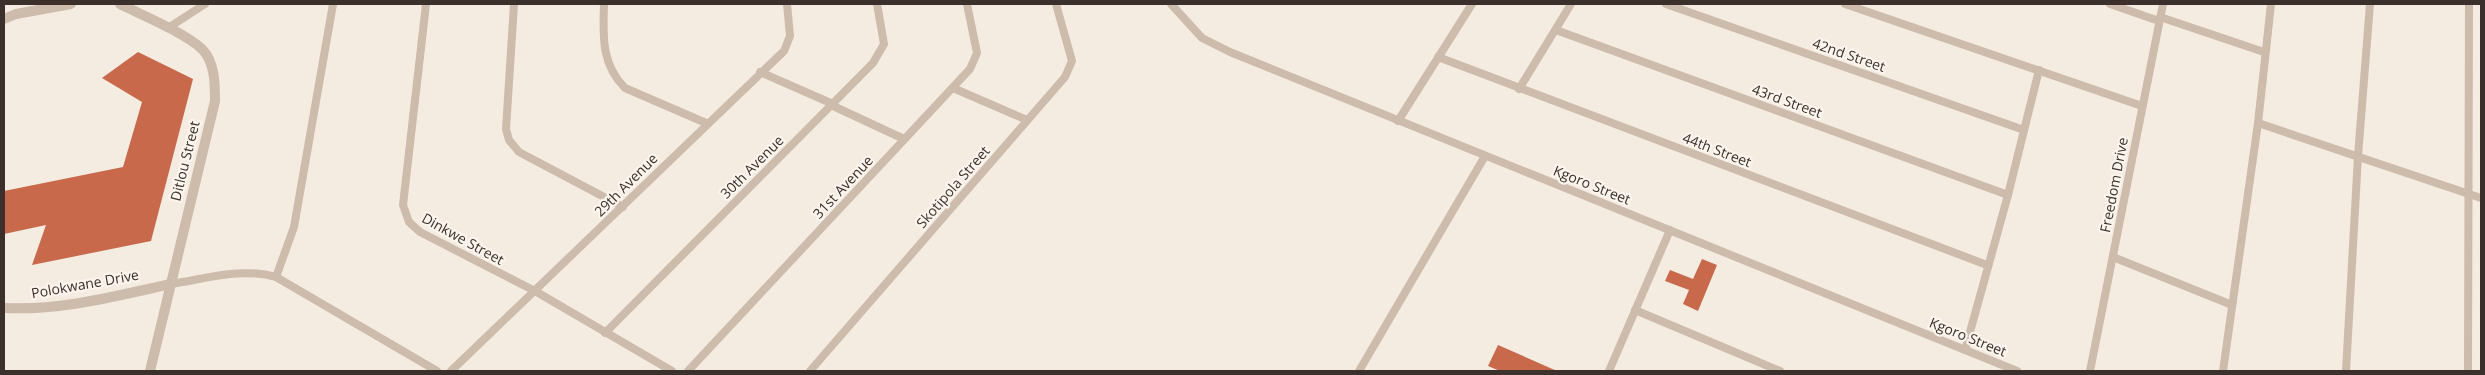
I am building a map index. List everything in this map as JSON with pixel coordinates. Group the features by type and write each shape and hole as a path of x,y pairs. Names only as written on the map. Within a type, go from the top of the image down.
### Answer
{"street":[{"path":"4,19 16,14 71,4"},
{"path":"114,4 121,4"},
{"name":"Ditlou Street","path":"121,4 168,28 203,50 215,76 216,90 150,371"},
{"path":"168,28 205,4"},
{"path":"276,277 294,227 333,4"},
{"name":"Dinkwe Street","path":"426,4 403,205 409,222 420,232 535,291 672,371"},
{"path":"514,4 506,129 509,140 519,152 622,207"},
{"path":"604,4 605,55 608,70 615,80 625,88 706,123"},
{"name":"29th Avenue","path":"451,371 622,207 788,43 790,29 787,4"},
{"name":"30th Avenue","path":"605,333 832,105 880,53 884,44 877,4"},
{"name":"31st Avenue","path":"688,371 970,69 977,53 966,4"},
{"name":"Skotipola Street","path":"810,371 1065,77 1072,64 1056,4"},
{"name":"Kgoro Street","path":"1171,4 1193,30 1216,46 2017,371"},
{"path":"1398,121 1472,4"},
{"path":"1519,89 1571,4"},
{"name":"42nd Street","path":"1666,4 2024,130"},
{"path":"1845,4 2142,106"},
{"path":"2110,4 2264,52"},
{"name":"Freedom Drive","path":"2090,371 2163,4"},
{"path":"2224,371 2258,122 2270,4"},
{"path":"2346,371 2358,156 2370,4"},
{"path":"2468,371 2470,4"},
{"name":"43rd Street","path":"1556,30 2008,196"},
{"name":"44th Street","path":"1438,57 1987,265"},
{"path":"1965,350 1987,265 2008,196 2039,70"},
{"path":"760,72 904,139"},
{"path":"953,88 1027,120"},
{"path":"2258,122 2481,198"},
{"path":"1359,371 1485,156"},
{"path":"1609,371 1670,230"},
{"path":"2113,257 2232,305"},
{"path":"171,284 246,272 260,272 276,277 437,371"},
{"name":"Polokwane Drive","path":"4,308 36,310 171,284"},
{"path":"1635,310 1780,371"}],"building":[{"path":"138,52 193,79 151,241 32,265 46,225 4,234 4,191 123,167 142,102 102,78"},
{"path":"1702,259 1717,265 1698,311 1683,304 1689,290 1665,281 1670,270 1693,279"},
{"path":"1498,345 1557,371 1500,371 1488,366"}]}
